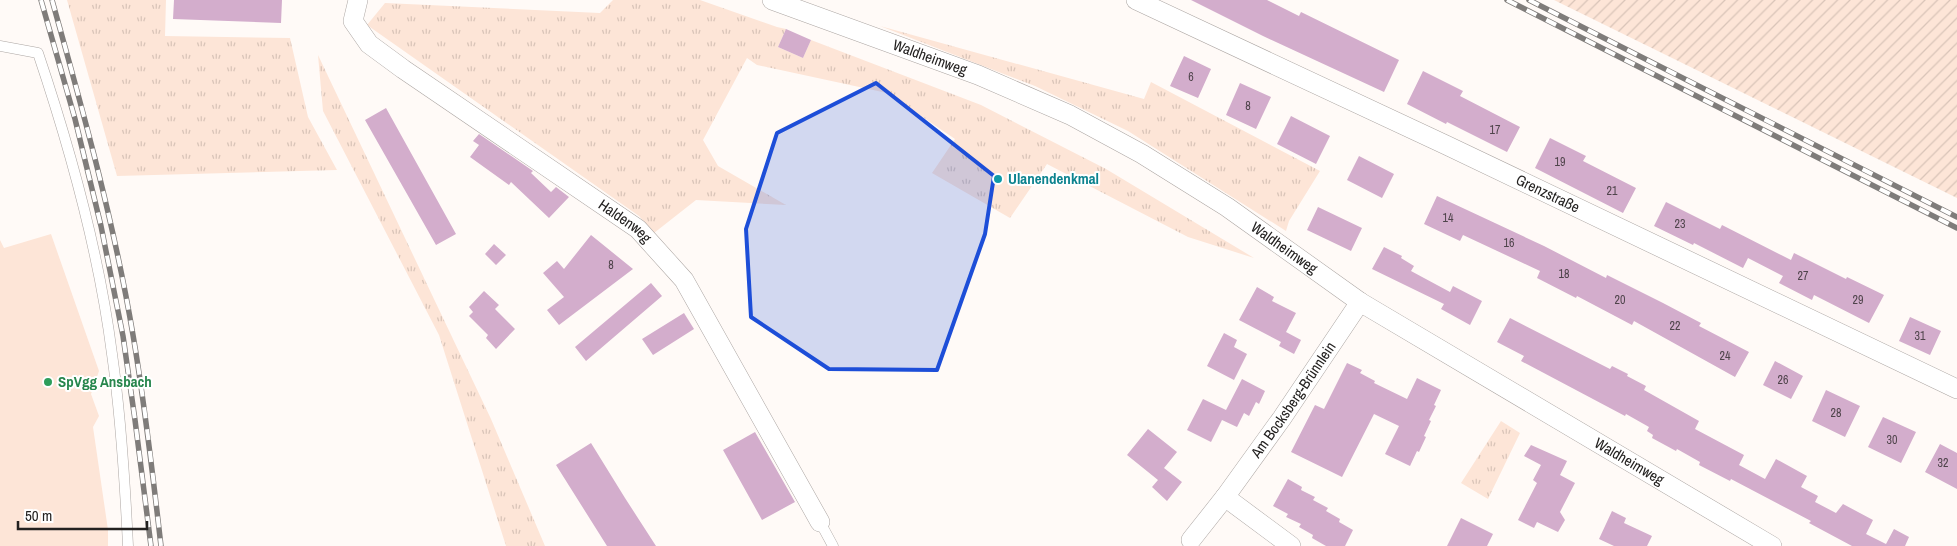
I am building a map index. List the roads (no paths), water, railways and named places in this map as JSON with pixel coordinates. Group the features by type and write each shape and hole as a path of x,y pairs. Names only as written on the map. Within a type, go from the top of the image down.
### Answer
{"street":[{"name":"Haldenweg","path":"358,0 354,20 369,44 638,229 684,280 820,522"},
{"name":"Waldheimweg","path":"772,0 978,75 1070,115 1142,154 1226,207 1360,302 1772,546"},
{"name":"Grenzstraße","path":"1136,0 1446,145 1957,389"},
{"name":"Am Bocksberg-Brünnlein","path":"1191,540 1225,497 1282,418 1360,302"},
{"path":"1225,497 1290,546"}],"lane":[{"path":"0,46 38,54 64,134 97,268 112,354 128,546"},
{"path":"820,522 833,546"}],"railway":[{"path":"41,0 75,119 101,226 123,336 151,546"},
{"path":"52,0 97,167 117,251 141,388 161,546"},
{"path":"1507,0 1957,228"},
{"path":"1529,0 1957,217"}],"place":[{"name":"Ulanendenkmal","path":"998,179"},
{"name":"SpVgg Ansbach","path":"48,382"}]}
